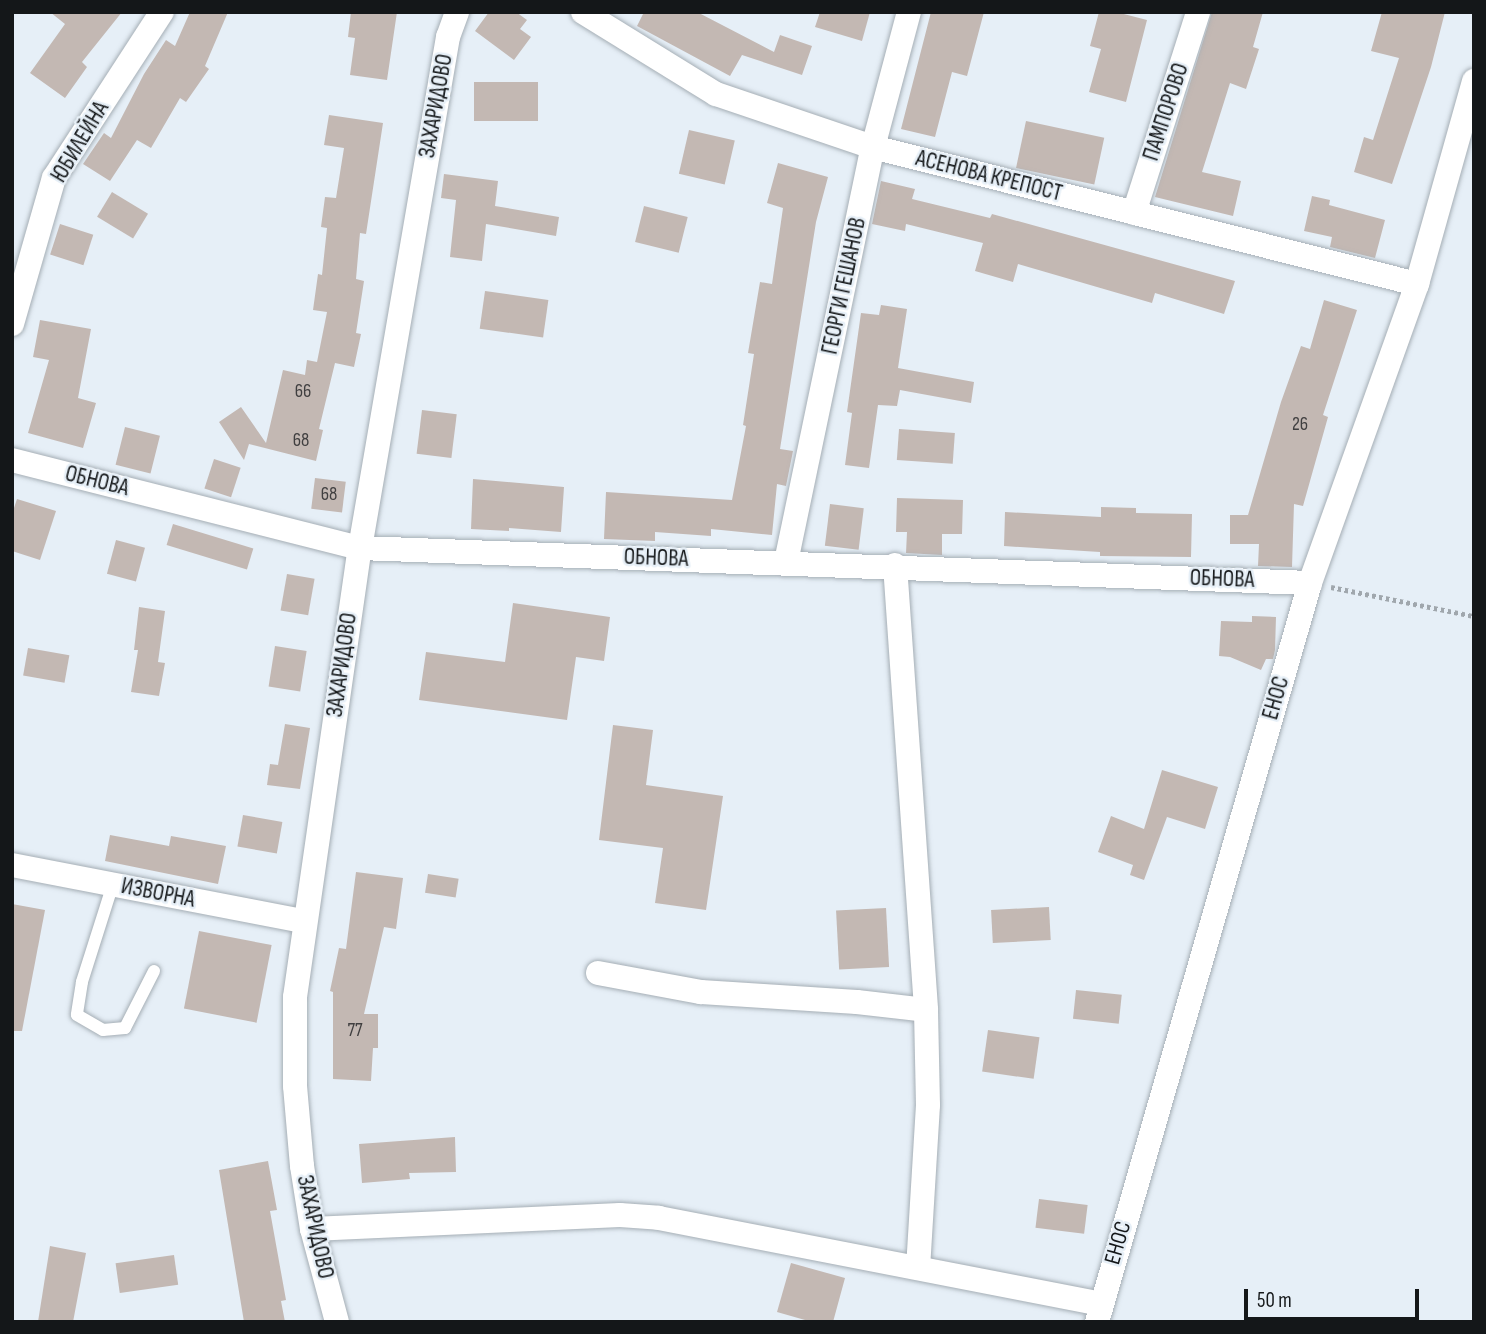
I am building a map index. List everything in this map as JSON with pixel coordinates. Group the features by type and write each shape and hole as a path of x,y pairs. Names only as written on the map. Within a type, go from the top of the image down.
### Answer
{"street":[{"name":"ЮБИЛЕЙНА","path":"12,324 54,178 162,12"},
{"name":"ЗАХАРИДОВО","path":"337,1322 312,1229 302,1166 295,1086 295,997 360,548 448,37 457,12"},
{"name":"АСЕНОВА КРЕПОСТ","path":"583,12 716,94 873,147 1417,284"},
{"name":"ГЕОРГИ ГЕШАНОВ","path":"786,562 873,147 909,12"},
{"name":"ПАМПОРОВО","path":"1133,213 1198,12"},
{"name":"ЕНОС","path":"1099,1313 1310,583 1417,284 1474,81"},
{"name":"ОБНОВА","path":"12,460 360,548 895,565 1310,583"},
{"path":"895,565 926,1010 928,1105 918,1268"},
{"name":"ИЗВОРНА","path":"12,864 304,921"},
{"path":"598,973 701,992 857,1002 926,1010"},
{"path":"312,1229 620,1215 659,1218 918,1268 1099,1313"}],"lane":[{"path":"113,884 82,982 77,1016 103,1030 125,1028 154,971"}],"path":[{"path":"1310,583 1474,616"}],"building":[{"path":"50,12 122,12 82,62 87,67 65,98 30,73 65,24"},
{"path":"190,12 228,12 205,66 209,69 186,102 180,98 151,148 137,140 110,181 83,164 104,133 111,138 144,74 166,40 175,46"},
{"path":"351,12 397,12 387,80 350,75 355,38 348,37"},
{"path":"489,12 516,12 527,20 520,29 531,37 514,60 475,31"},
{"path":"644,12 697,12 774,52 780,35 812,46 802,75 742,55 730,76 637,26"},
{"path":"820,12 870,12 862,41 815,27"},
{"path":"931,12 984,12 967,76 952,72 935,137 901,129"},
{"path":"1099,12 1116,12 1147,20 1126,102 1089,92 1101,49 1090,46"},
{"path":"1212,12 1263,12 1253,47 1259,49 1246,89 1230,83 1202,172 1241,181 1233,216 1155,197"},
{"path":"1382,12 1445,12 1431,67 1392,184 1354,172 1364,137 1373,140 1399,58 1371,51"},
{"path":"474,82 538,82 538,121 474,121"},
{"path":"329,115 383,123 366,234 360,233 356,279 364,281 356,333 361,334 354,367 335,363 319,429 323,430 316,461 249,444 244,460 219,422 241,407 266,443 283,370 305,375 307,360 317,362 327,312 313,310 318,274 322,275 327,228 321,227 325,197 336,198 344,148 324,145"},
{"path":"1026,121 1104,138 1094,185 1016,168"},
{"path":"689,130 735,141 725,184 679,174"},
{"path":"778,163 828,177 816,222 780,449 793,451 786,486 777,484 772,535 711,529 711,536 655,532 655,541 604,539 606,492 732,500 746,426 743,425 754,354 748,353 760,282 772,284 783,208 767,203"},
{"path":"444,174 498,181 495,206 559,217 556,236 486,224 482,261 450,257 456,200 441,198"},
{"path":"881,181 915,189 912,199 990,218 992,214 1235,281 1224,314 1155,293 1152,303 1018,264 1013,282 975,271 983,243 906,224 905,231 872,224"},
{"path":"112,192 148,214 133,238 97,217"},
{"path":"1312,196 1330,200 1329,205 1385,220 1375,258 1330,247 1332,237 1304,231"},
{"path":"644,206 688,217 679,253 635,242"},
{"path":"60,224 93,235 83,265 50,254"},
{"path":"485,291 548,300 543,338 480,329"},
{"path":"1324,300 1357,310 1323,415 1328,417 1303,506 1294,504 1292,567 1258,566 1259,544 1230,544 1230,515 1248,515 1281,402 1301,346 1310,349"},
{"path":"881,305 907,309 898,368 974,382 971,403 900,390 897,406 878,405 869,468 845,465 852,413 847,412 861,313 879,315"},
{"path":"40,320 91,329 78,398 96,403 83,448 28,433 49,360 33,357"},
{"path":"422,410 457,414 451,458 417,454"},
{"path":"125,427 160,436 150,474 116,465"},
{"path":"899,429 955,433 953,464 897,460"},
{"path":"214,459 241,468 231,497 204,488"},
{"path":"315,478 346,482 342,513 311,509"},
{"path":"473,479 564,487 561,532 509,528 509,531 471,529"},
{"path":"897,498 963,500 962,534 942,534 942,555 906,553 907,532 896,532"},
{"path":"17,499 56,511 40,560 12,551 12,514"},
{"path":"830,504 864,508 859,550 825,546"},
{"path":"1101,507 1136,508 1136,513 1192,514 1191,557 1100,556 1100,552 1004,546 1005,512 1101,517"},
{"path":"173,524 253,549 247,570 167,545"},
{"path":"116,540 145,548 136,582 107,574"},
{"path":"287,574 315,579 308,615 281,610"},
{"path":"513,603 610,617 604,661 576,657 567,720 419,700 426,652 505,662"},
{"path":"139,607 165,611 158,662 165,663 159,696 131,692 138,650 134,650"},
{"path":"1252,616 1276,617 1273,659 1266,659 1261,670 1230,657 1219,656 1221,621 1252,622"},
{"path":"275,646 307,651 300,692 269,686"},
{"path":"28,648 69,655 64,683 23,676"},
{"path":"285,724 310,728 300,789 267,785 270,764 278,765"},
{"path":"613,725 653,730 646,785 723,796 706,910 655,903 663,848 599,840"},
{"path":"1162,770 1218,787 1205,829 1167,817 1144,880 1130,875 1133,865 1098,852 1111,816 1144,829"},
{"path":"243,815 282,822 277,853 237,847"},
{"path":"110,835 169,846 171,836 226,846 218,884 105,861"},
{"path":"356,872 403,878 396,929 384,927 364,1014 378,1014 378,1048 373,1048 371,1081 333,1079 333,992 330,991 339,948 346,949"},
{"path":"428,874 459,879 456,898 425,893"},
{"path":"12,904 45,910 22,1031 12,1031"},
{"path":"1049,907 1051,940 993,943 991,910"},
{"path":"886,908 889,967 839,970 836,911"},
{"path":"199,931 272,945 257,1023 184,1009"},
{"path":"1076,990 1122,995 1119,1024 1073,1019"},
{"path":"988,1030 1039,1037 1034,1079 982,1072"},
{"path":"455,1137 456,1172 409,1173 410,1179 362,1183 359,1144"},
{"path":"268,1161 277,1210 270,1211 286,1300 281,1301 285,1322 244,1322 219,1170"},
{"path":"1039,1199 1088,1205 1084,1234 1035,1228"},
{"path":"50,1246 86,1253 73,1322 38,1322"},
{"path":"174,1255 178,1285 120,1293 116,1263"},
{"path":"791,1263 845,1278 833,1322 812,1322 777,1312"}]}
